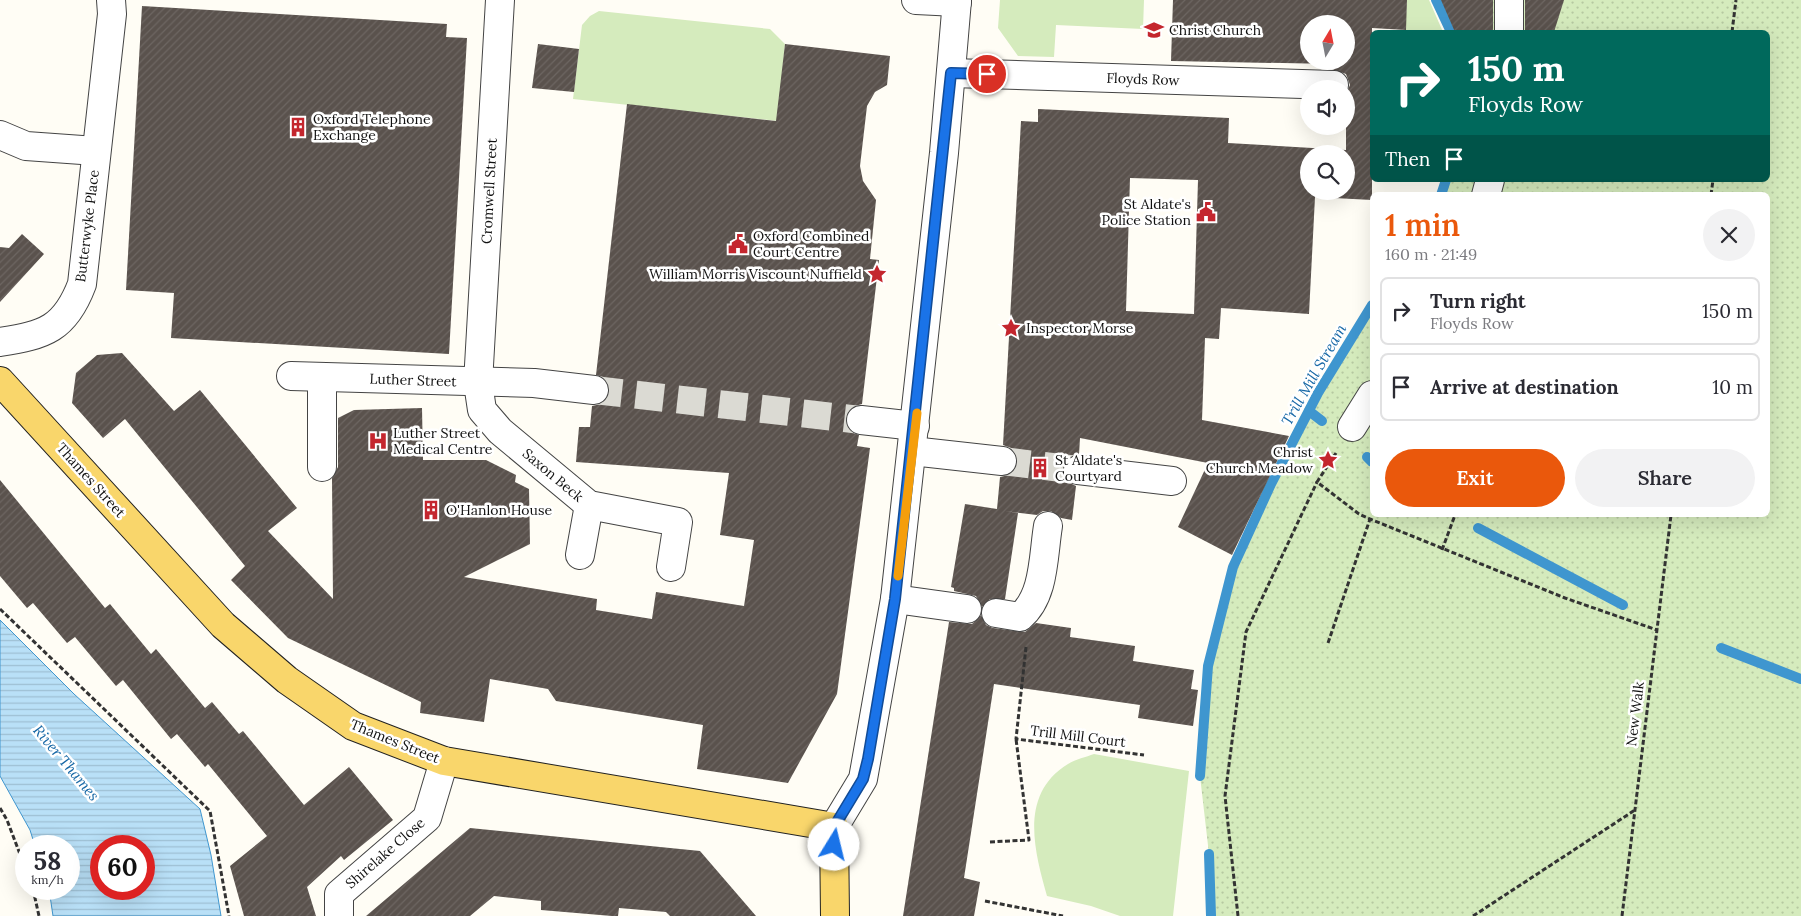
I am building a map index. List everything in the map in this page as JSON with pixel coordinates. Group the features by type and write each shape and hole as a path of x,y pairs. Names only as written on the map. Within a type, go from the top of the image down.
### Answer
{"main road":[{"name":"Thames Street","path":"0,381 223,624 287,680 353,726 444,761 834,827"},
{"path":"834,827 835,916"}],"street":[{"name":"Butterwyke Place","path":"0,342 24,338 54,328 75,303 82,284 112,14 111,0"},
{"name":"Cromwell Street","path":"478,383 500,0"},
{"path":"834,827 863,779 895,599 914,438 951,73 957,1 916,0"},
{"path":"1509,0 1510,30"},
{"name":"Floyds Row","path":"951,73 1300,83"},
{"name":"Butterwyke Place","path":"0,135 26,146 96,151"},
{"name":"Luther Street","path":"292,376 478,383 534,382 594,390"},
{"path":"322,377 322,466"},
{"name":"Saxon Beck","path":"478,383 482,410 500,431 589,505 678,522 671,567"},
{"path":"1352,427 1370,398"},
{"path":"861,420 914,438 1002,461"},
{"path":"1078,470 1172,482"},
{"path":"580,555 589,505"},
{"path":"1008,615 1030,609 1036,597 1048,526"},
{"path":"895,599 966,609"},
{"name":"Shirelake Close","path":"340,916 339,894 427,818 444,761"}],"path":[{"path":"1732,30 1736,0"},
{"path":"1238,916 1225,796 1246,632 1317,482 1352,427"},
{"path":"1317,482 1359,514 1370,519 1442,550 1565,598 1657,630"},
{"path":"1442,550 1454,517"},
{"name":"New Walk","path":"1622,916 1671,517"},
{"path":"1328,643 1370,519"},
{"path":"0,609 210,811 229,916"},
{"name":"Trill Mill Court","path":"1008,615 1029,629 1016,739 1144,755"},
{"path":"990,842 1028,840 1016,739"},
{"path":"0,808 8,820 15,839"},
{"path":"1473,916 1635,810"},
{"path":"35,900 39,916"},
{"path":"985,901 1063,916"}],"green space":[{"path":"1000,0 1144,0 1143,29 1056,25 1054,57 1018,56 998,28"},
{"path":"1407,0 1429,0 1442,30 1405,30"},
{"name":"Christ Church Meadow","path":"1436,0 1801,0 1801,916 1211,916 1209,854 1200,776 1208,666 1233,567 1271,484 1318,393 1370,308 1370,517 1770,517 1770,192 1442,192 1445,182 1770,182 1770,30 1450,30"},
{"path":"599,11 770,29 785,44 782,73 788,122 573,99 582,25 590,16"},
{"path":"1094,754 1189,771 1173,916 1120,916 1091,906 1047,896 1035,842 1034,824 1036,807 1042,791 1052,776 1071,762"}],"water":[{"name":"River Thames","path":"0,620 74,694 200,809 211,855 221,916 53,916 51,900 80,900 80,835 32,835 0,776"}],"building":[{"path":"1173,0 1407,0 1406,30 1372,28 1370,30 1370,182 1372,182 1372,192 1370,192 1370,200 1355,199 1355,145 1346,145 1346,135 1355,135 1355,80 1348,80 1346,74 1335,70 1355,70 1355,15 1300,15 1300,63 1171,61"},
{"path":"1441,0 1493,0 1493,30 1454,30"},
{"path":"1525,0 1564,0 1555,30 1525,30"},
{"name":"Oxford Telephone Exchange","path":"142,6 447,24 446,37 467,38 449,354 171,338 174,293 126,290"},
{"path":"538,44 579,49 574,92 532,88"},
{"path":"785,44 890,56 887,85 875,92 867,106 860,166 863,181 876,200 870,259 879,260 862,404 849,410 845,419 847,427 851,432 859,435 857,446 870,448 837,694 788,783 697,769 703,725 556,701 548,689 490,679 484,722 420,713 421,702 288,638 231,580 245,566 125,419 103,438 72,403 76,373 97,355 122,353 174,411 200,390 297,508 268,531 333,599 332,478 338,467 338,418 354,410 422,408 423,460 486,460 516,475 515,482 529,489 530,544 464,577 597,599 596,610 652,619 656,592 744,606 754,540 720,535 729,473 576,462 579,427 590,427 592,406 601,404 606,400 609,392 608,383 603,377 596,375 627,104 776,121"},
{"path":"1038,109 1229,118 1228,143 1300,147 1300,200 1315,200 1309,314 1221,308 1219,339 1205,338 1202,420 1289,436 1232,555 1178,527 1208,463 1080,438 1079,455 1071,456 1066,460 1062,469 1064,477 1068,482 1076,486 1072,520 1061,518 1051,511 1043,511 1037,515 1005,511 1018,513 1005,599 990,599 982,607 976,596 954,591 954,588 951,587 965,504 997,509 1000,477 1009,475 1014,471 1017,463 1016,454 1011,448 1003,445 1021,121 1038,122","holes":["1130,178 1198,180 1194,314 1126,311"]},
{"path":"22,234 44,254 0,302 0,247 9,248"},
{"path":"0,480 105,608 110,604 151,654 156,649 205,708 212,702 239,734 243,731 304,805 349,767 393,820 344,860 341,856 307,887 316,916 244,916 230,866 267,836 208,764 205,767 177,734 171,739 123,680 116,686 75,637 67,643 33,603 27,608 0,576"},
{"path":"981,615 986,625 993,628 1025,632 1036,623 1071,628 1070,637 1135,646 1133,661 1194,670 1191,689 1198,690 1193,726 1138,718 1140,705 994,684 964,878 980,882 974,916 903,916 949,622 972,624"},
{"path":"470,828 700,851 756,916 670,916 666,912 619,908 618,916 612,916 541,910 541,901 494,896 470,916 366,916"}],"waterway":[{"name":"Trill Mill Stream","path":"1436,0 1450,30"},
{"name":"Trill Mill Stream","path":"1442,192 1445,182"},
{"name":"Trill Mill Stream","path":"1200,776 1208,666 1233,567 1271,484 1318,393 1370,308"},
{"path":"1309,411 1322,421"},
{"path":"1367,457 1370,460"},
{"path":"1478,528 1623,605"},
{"path":"1721,648 1801,679"},
{"name":"Trill Mill Stream","path":"1209,854 1211,916"}],"tunnel":[{"path":"594,390 861,420"},
{"path":"1002,461 1078,470"}],"slow traffic":[{"path":"898,576 917,413"}],"place":[{"name":"Christ Church","path":"1154,30"},
{"name":"Oxford Telephone Exchange","path":"298,127"},
{"name":"St Aldate's Police Station","path":"1206,212"},
{"name":"Oxford Combined Court Centre","path":"738,244"},
{"name":"William Morris Viscount Nuffield","path":"877,274"},
{"name":"Inspector Morse","path":"1011,328"},
{"name":"Luther Street Medical Centre","path":"378,441"},
{"name":"Christ Church Meadow","path":"1328,460"},
{"name":"St Aldate's Courtyard","path":"1040,468"},
{"name":"O'Hanlon House","path":"431,510"}],"route":[{"path":"834,845 834,827 863,779 868,759 895,599 915,426 951,73 987,74"}]}
